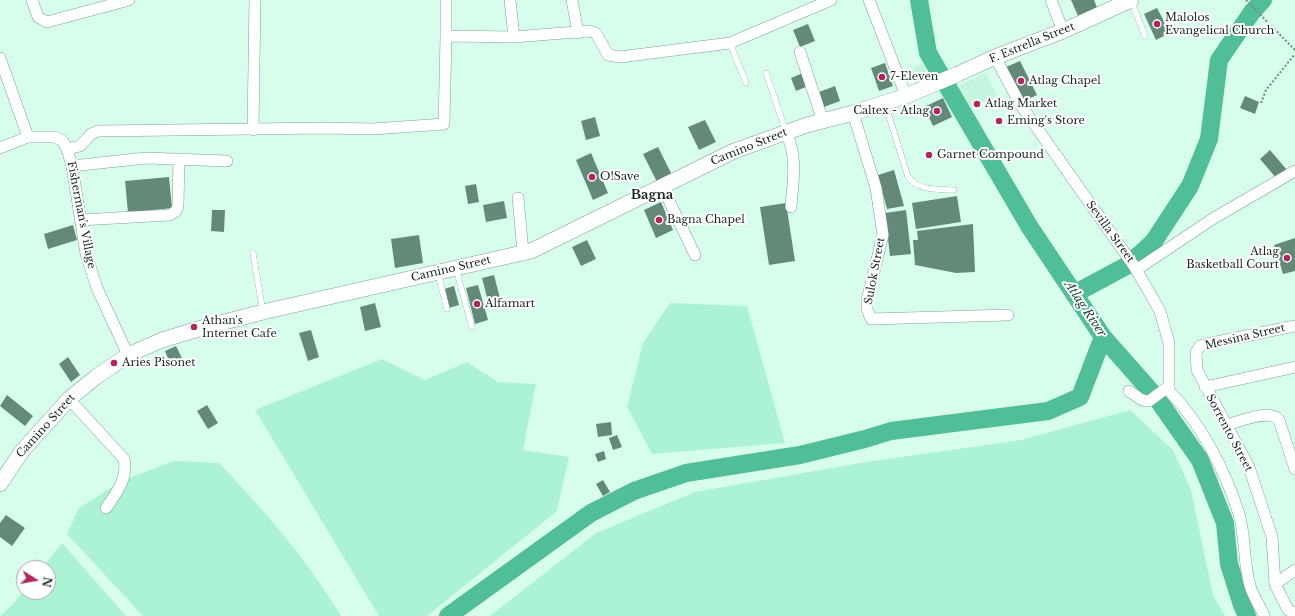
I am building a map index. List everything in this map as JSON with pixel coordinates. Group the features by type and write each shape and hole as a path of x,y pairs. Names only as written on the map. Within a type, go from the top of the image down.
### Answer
{"main road":[{"name":"F. Estrella Street","path":"933,85 995,57 1063,31 1131,0"},
{"name":"Camino Street","path":"0,484 22,451 69,399 96,377 128,355 176,335 263,312 531,251 734,151 786,132 885,103 933,85"}],"street":[{"path":"32,0 38,17 47,22 129,0"},
{"path":"253,130 255,0"},
{"path":"68,149 80,146 91,134 98,131 325,128 373,129 444,124 446,0"},
{"path":"510,0 514,37"},
{"path":"572,0 578,32"},
{"path":"446,36 514,37 588,31 596,34 608,55 620,57 730,43 831,0"},
{"path":"869,0 906,96"},
{"path":"1051,0 1063,31"},
{"path":"800,52 823,121"},
{"name":"Sevilla Street","path":"995,57 1020,104 1133,265 1295,171"},
{"path":"0,58 28,137 0,148"},
{"name":"Sulok Street","path":"853,113 876,188 883,235 868,300 867,309 872,319 1008,314"},
{"path":"786,132 793,146 794,156 790,208"},
{"name":"Fisherman's Village","path":"28,137 54,137 62,140 68,149 86,254 97,288 128,355"},
{"path":"72,166 146,158 227,161"},
{"path":"80,220 170,215 176,211 178,206 179,159"},
{"path":"662,186 695,255"},
{"path":"518,198 523,252"},
{"path":"1133,265 1160,311 1167,330 1169,344 1166,388 1208,443 1227,483 1239,515 1250,586 1264,616"},
{"name":"Messina Street","path":"1196,352 1200,346 1207,344 1295,326"},
{"name":"Sorrento Street","path":"1196,352 1195,357 1197,370 1249,467 1272,537 1276,584 1288,610 1295,613"},
{"path":"1205,387 1295,366"},
{"path":"1128,391 1142,400 1151,400 1166,388"},
{"path":"69,399 124,458 126,468 123,483 106,508"},
{"path":"1226,425 1266,414 1274,415 1279,420 1295,469"},
{"path":"1276,584 1295,570"}],"lane":[{"path":"1131,0 1146,36"},
{"path":"730,43 746,82"},
{"path":"766,73 786,132"},
{"path":"885,103 908,177 917,186 954,190"},
{"path":"253,253 263,312"},
{"path":"456,269 472,326"},
{"path":"438,273 447,309"}],"path":[{"path":"1246,0 1250,6 1295,50"},
{"path":"1261,103 1266,90 1295,54"}],"shaded area":[{"path":"923,63 929,78 915,84 909,69"},
{"path":"986,73 997,96 971,108 960,85"},
{"path":"670,303 747,306 785,443 652,454 627,407 643,343"},
{"path":"382,359 425,380 467,362 498,382 536,384 523,450 569,457 557,511 427,616 379,616 255,410"},
{"path":"1130,410 1173,450 1191,490 1213,595 1225,616 490,616 596,533 695,492 866,462 1021,440"},
{"path":"174,461 219,463 284,536 314,575 341,616 143,616 67,534 79,508 123,480"},
{"path":"62,543 126,616 0,616 16,600 56,600 56,560 48,560"}],"building":[{"path":"1071,0 1094,0 1098,10 1079,18"},
{"name":"Malolos Evangelical Church","path":"1157,8 1170,33 1156,40 1144,14"},
{"path":"808,24 815,41 800,47 793,30"},
{"name":"Atlag Chapel","path":"1020,61 1037,95 1022,102 1006,67"},
{"name":"7-Eleven","path":"885,63 893,86 879,91 871,68"},
{"path":"803,73 808,86 796,91 791,78"},
{"path":"835,86 840,101 824,107 819,92"},
{"path":"1245,96 1259,102 1255,114 1240,108"},
{"path":"943,98 952,117 933,126 924,107"},
{"path":"595,117 600,136 586,140 581,121"},
{"path":"705,120 716,142 699,150 688,127"},
{"path":"658,147 672,175 657,182 643,154"},
{"path":"1270,150 1287,170 1277,179 1260,159"},
{"name":"O!Save","path":"591,153 608,193 593,200 576,160"},
{"path":"894,170 904,206 887,209 878,175"},
{"path":"169,177 172,208 128,213 125,181"},
{"path":"476,184 479,202 468,204 465,186"},
{"path":"957,196 961,222 916,229 912,203"},
{"path":"504,201 507,218 486,222 483,205"},
{"name":"Bagna Chapel","path":"661,202 673,230 656,238 644,210"},
{"path":"786,203 795,261 769,265 760,207"},
{"path":"212,210 225,210 224,232 211,231"},
{"path":"906,210 911,254 890,256 885,213"},
{"path":"973,224 975,272 956,273 915,265 913,240 918,240 917,231"},
{"path":"73,225 77,240 48,249 44,234"},
{"path":"419,235 423,263 395,268 391,239"},
{"name":"Atlag Basketball Court","path":"1295,238 1295,271 1283,274 1274,245"},
{"path":"587,240 596,259 581,266 572,247"},
{"path":"494,275 502,306 490,309 482,278"},
{"name":"Alfamart","path":"478,285 488,320 475,324 466,288"},
{"path":"454,286 459,305 449,308 444,289"},
{"path":"375,303 381,327 365,331 360,307"},
{"path":"311,330 319,357 308,361 299,333"},
{"path":"176,346 184,362 172,368 165,351"},
{"path":"68,357 80,375 71,382 59,364"},
{"path":"7,395 33,416 25,426 0,406"},
{"path":"207,405 218,423 208,429 197,411"},
{"path":"611,422 612,435 598,437 596,424"},
{"path":"617,435 622,447 613,450 609,438"},
{"path":"604,451 606,459 598,462 595,454"},
{"path":"603,480 610,492 603,496 596,484"},
{"path":"6,515 25,528 12,546 0,537 0,523"}],"waterway":[{"name":"Atlag River","path":"919,0 928,53 1029,226 1103,337 1156,397 1200,460 1225,523 1229,564 1247,616"},
{"path":"1074,294 1128,265 1154,241 1190,186 1209,139 1219,60 1252,12 1263,0"},
{"path":"448,616 591,513 634,491 686,473 800,455 891,431 1048,411 1080,397 1103,337"}],"place":[{"name":"Malolos Evangelical Church","path":"1157,24"},
{"name":"7-Eleven","path":"882,77"},
{"name":"Atlag Chapel","path":"1021,81"},
{"name":"Atlag Market","path":"977,104"},
{"name":"Caltex - Atlag","path":"937,111"},
{"name":"Eming's Store","path":"999,121"},
{"name":"Garnet Compound","path":"929,155"},
{"name":"O!Save","path":"592,177"},
{"name":"Bagna Chapel","path":"659,220"},
{"name":"Atlag Basketball Court","path":"1287,258"},
{"name":"Alfamart","path":"477,304"},
{"name":"Athan's Internet Cafe","path":"194,327"},
{"name":"Aries Pisonet","path":"114,363"}],"district":[{"name":"Bagna","path":"652,195"}]}
